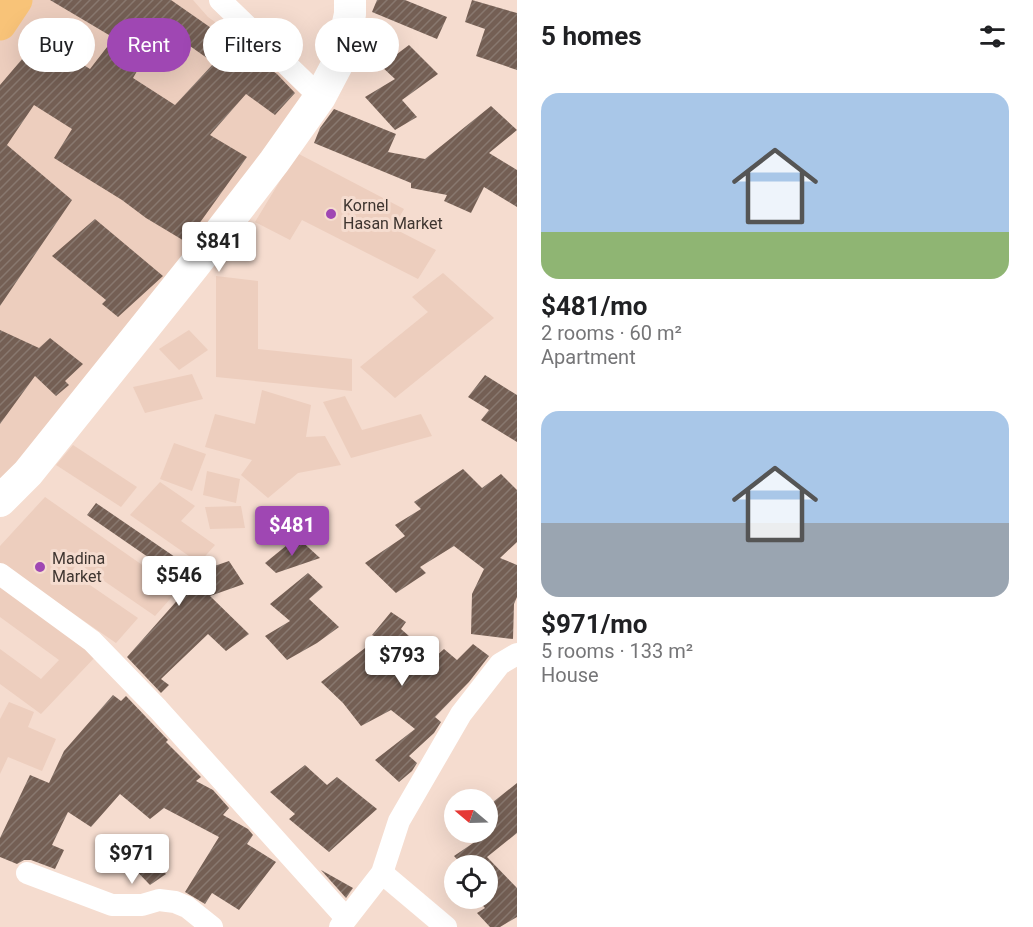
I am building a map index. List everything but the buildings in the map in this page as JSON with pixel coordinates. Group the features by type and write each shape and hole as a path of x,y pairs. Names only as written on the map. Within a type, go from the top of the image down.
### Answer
{"highway":[{"path":"0,24 16,0"}],"main road":[{"path":"0,501 28,473 193,267 274,162 320,97 340,58 350,0"}],"street":[{"path":"220,0 320,97"},
{"path":"0,574 92,641 158,709 343,922 382,873 399,821 461,714 500,664 517,654"},
{"path":"27,873 112,906 142,905 159,900 175,902 187,907 212,927"},
{"path":"382,873 446,927"}],"shaded area":[{"path":"16,0 193,0 209,18 203,18 203,72 285,72 320,97 0,501 0,24"},
{"name":"Kornel Hasan Market","path":"297,153 404,209 393,228 436,250 418,279 302,220 290,240 255,222"},
{"name":"Kornel Hasan Market","path":"443,273 494,318 395,398 360,367 428,312 412,297"},
{"path":"216,276 258,281 258,349 352,359 352,391 216,377"},
{"path":"189,330 208,350 179,370 159,349"},
{"path":"192,374 203,399 145,413 133,387"},
{"path":"262,390 311,405 306,437 325,436 341,465 298,473 268,498 241,475 252,460 205,447 215,414 255,424"},
{"path":"345,396 362,430 421,414 432,436 351,458 323,402"},
{"path":"174,443 206,454 192,491 160,479"},
{"path":"73,445 137,487 121,507 56,465"},
{"path":"207,471 240,479 236,503 203,495"},
{"path":"160,482 195,506 181,521 215,545 199,563 130,515"},
{"name":"Madina Market","path":"45,497 178,590 155,616 78,563 71,572 138,618 116,643 0,563 0,546"},
{"path":"241,506 245,528 210,529 205,507"},
{"name":"Madina Market","path":"0,586 97,655 41,714 0,684 0,649 41,679 59,660 0,617"},
{"path":"9,702 34,712 28,727 56,739 42,771 8,757 0,774 0,719"}],"place":[{"name":"Kornel Hasan Market","path":"331,214"},
{"name":"Madina Market","path":"40,567"}]}
